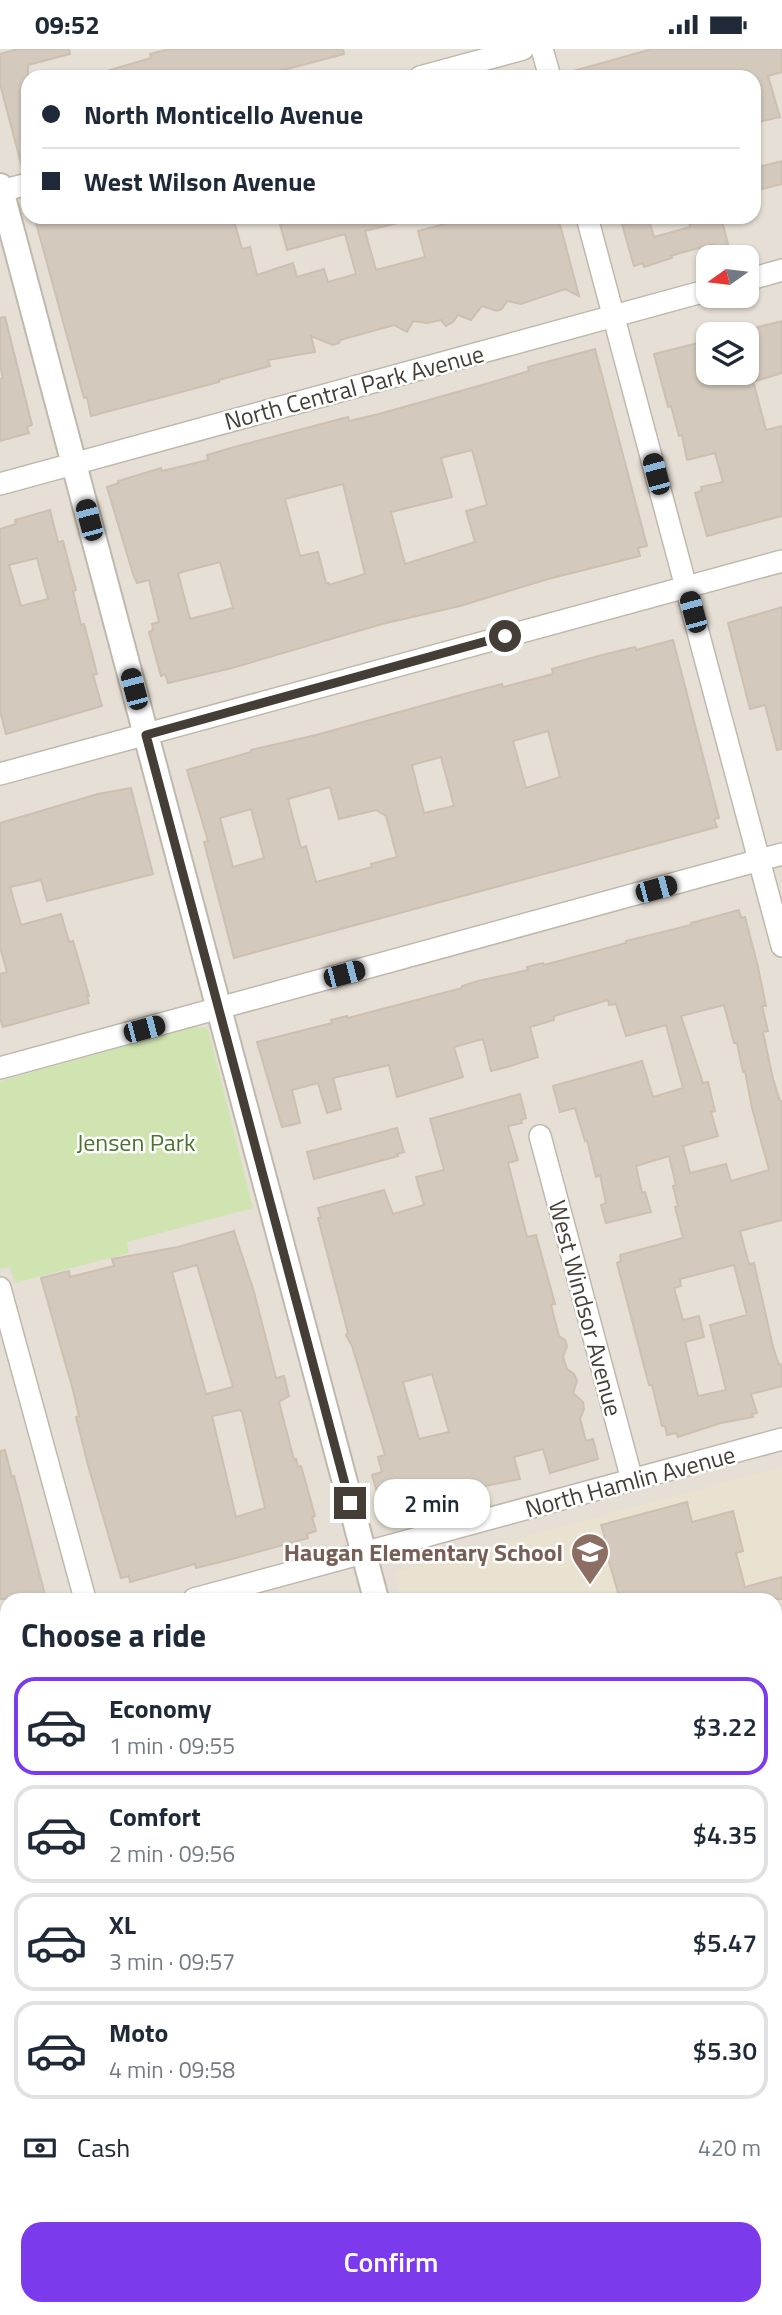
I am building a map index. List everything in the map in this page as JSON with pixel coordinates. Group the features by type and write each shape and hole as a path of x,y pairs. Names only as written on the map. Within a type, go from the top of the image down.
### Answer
{"street":[{"path":"446,70 523,49"},
{"path":"542,49 548,70"},
{"path":"21,185 0,189 374,1593"},
{"path":"589,224 782,946"},
{"path":"760,276 782,270"},
{"name":"North Central Park Avenue","path":"0,484 696,294"},
{"path":"0,774 782,561"},
{"path":"0,1068 782,855"},
{"name":"West Windsor Avenue","path":"540,1136 632,1480"},
{"path":"0,1288 83,1593"},
{"name":"North Hamlin Avenue","path":"216,1593 782,1439"}],"shaded area":[{"path":"0,49 782,49 782,1593 0,1593"},
{"name":"Haugan Elementary School","path":"782,1467 782,1593 400,1593 394,1572"}],"green space":[{"name":"Jensen Park","path":"193,1027 207,1028 210,1036 253,1208 127,1242 129,1253 15,1283 10,1267 0,1269 0,1081"}],"building":[{"path":"18,49 69,49 70,54 28,65 28,70 21,70 21,163 0,84 0,54"},
{"path":"170,49 343,49 344,54 283,70 110,70 151,58 150,54"},
{"path":"652,49 782,49 782,72 768,76 780,117 761,121 761,70 577,70"},
{"path":"782,161 782,184 761,189 761,166"},
{"path":"36,224 235,224 242,249 250,247 257,275 293,263 297,277 324,269 328,282 356,274 345,234 287,250 280,224 394,224 365,231 376,270 425,257 418,231 444,224 560,224 579,296 565,289 521,304 507,301 502,309 497,311 482,306 471,320 458,315 446,326 441,320 427,323 413,321 407,332 394,325 340,340 333,345 311,336 315,352 268,360 270,366 91,416 87,397 84,398"},
{"path":"622,224 650,224 654,237 690,227 689,224 723,224 728,244 696,245 696,249 671,256 672,258 644,267 643,263 634,266"},
{"path":"5,317 32,425 27,427 29,433 0,441 0,379 3,378 0,365 0,318"},
{"path":"782,321 782,373 759,380 759,327"},
{"path":"696,344 696,385 754,385 766,430 782,426 782,516 707,536 695,493 702,491 701,487 723,482 715,453 687,460 682,435 679,436 671,406 668,407 654,354"},
{"path":"595,349 647,546 638,548 640,556 548,579 460,606 382,624 232,668 168,683 165,674 161,676 149,632 153,630 152,624 159,622 149,580 137,583 107,487 161,468 162,471 208,460 207,455 238,446 348,417 349,421 379,414 489,383 529,371 528,367","holes":["472,450 487,505 466,511 475,542 405,564 391,512 452,497 441,458","343,484 365,574 329,585 326,583 318,552 300,556 285,499","220,562 233,608 190,619 178,573"]},
{"path":"50,510 58,542 63,541 76,590 73,591 81,625 84,624 92,654 97,674 93,675 102,706 6,734 0,711 0,529 16,524 15,520","holes":["37,558 48,599 21,606 9,565"]},
{"path":"782,607 782,749 777,750 765,705 750,709 728,623"},
{"path":"673,640 719,818 714,819 717,827 234,958 204,842 208,841 187,770 251,750 502,684 503,687 553,674 552,669 602,655 635,647 636,650","holes":["548,731 560,777 526,788 513,741","441,757 454,806 424,813 412,765","330,787 339,819 376,810 386,816 397,857 371,864 372,867 316,882 306,846 301,848 288,799","251,809 264,858 233,867 220,818"]},
{"path":"131,788 153,874 47,901 41,880 10,887 21,925 61,914 69,942 73,941 89,1003 3,1027 0,1018 0,974 7,972 0,947 0,823 98,794"},
{"path":"739,910 741,918 745,917 766,1006 762,1006 768,1031 763,1032 773,1079 782,1101 782,1220 740,1231 749,1264 754,1263 773,1347 779,1365 782,1364 782,1386 751,1394 757,1413 752,1414 753,1417 721,1423 678,1437 676,1433 667,1435 665,1426 662,1426 617,1263 621,1261 620,1255 683,1238 675,1207 678,1206 673,1186 676,1185 669,1156 636,1166 642,1193 645,1192 651,1212 606,1223 601,1205 606,1203 600,1175 596,1177 587,1140 585,1141 575,1108 560,1112 553,1086 642,1061 653,1097 683,1088 666,1025 626,1036 616,1004 609,1005 608,1000 554,1016 554,1020 530,1027 538,1057 507,1067 491,1071 483,1039 454,1047 463,1077 397,1097 389,1065 333,1078 341,1109 327,1113 318,1083 292,1090 300,1123 282,1127 257,1042 332,1023 331,1020 347,1016 348,1018 462,988 478,981 528,970 527,967 626,943","holes":["724,1005 734,1043 737,1043 743,1072 745,1071 769,1170 731,1181 726,1164 690,1173 683,1146 718,1136 711,1112 715,1111 708,1082 703,1083 681,1016","734,1265 747,1315 710,1325 726,1390 698,1396 685,1342 704,1337 699,1316 683,1320 674,1288 681,1286 680,1279"]},
{"path":"520,1094 526,1118 521,1120 522,1123 508,1126 518,1160 508,1163 527,1237 536,1235 555,1304 551,1305 559,1336 565,1340 567,1346 563,1357 567,1369 574,1374 577,1381 573,1393 583,1402 584,1409 580,1419 586,1441 593,1439 598,1459 550,1473 543,1449 514,1457 520,1479 465,1490 466,1494 438,1502 383,1513 372,1475 382,1472 378,1457 385,1455 352,1346 346,1335 348,1333 318,1218 321,1218 318,1208 384,1190 393,1214 424,1205 416,1177 444,1170 430,1119","holes":["432,1374 449,1432 419,1439 403,1382"]},
{"path":"397,1128 404,1152 397,1154 398,1156 314,1179 307,1152"},
{"path":"234,1231 254,1292 276,1378 284,1376 289,1396 279,1402 294,1460 296,1459 298,1467 301,1466 315,1516 312,1517 316,1531 307,1534 308,1538 236,1558 196,1568 195,1564 130,1582 129,1576 121,1578 88,1465 76,1417 79,1416 73,1390 41,1278 69,1271 70,1277 114,1266 112,1259 178,1247","holes":["197,1265 233,1387 206,1394 172,1272","240,1410 265,1508 236,1517 212,1416"]},
{"path":"5,1450 12,1477 14,1476 44,1593 0,1593 0,1451"},
{"path":"687,1502 692,1522 733,1511 743,1551 736,1553 745,1587 782,1577 782,1593 618,1593 602,1538 605,1538 601,1525"}],"place":[{"name":"Haugan Elementary School","path":"590,1586"}],"route":[{"path":"350,1503 146,735 505,636"}]}
